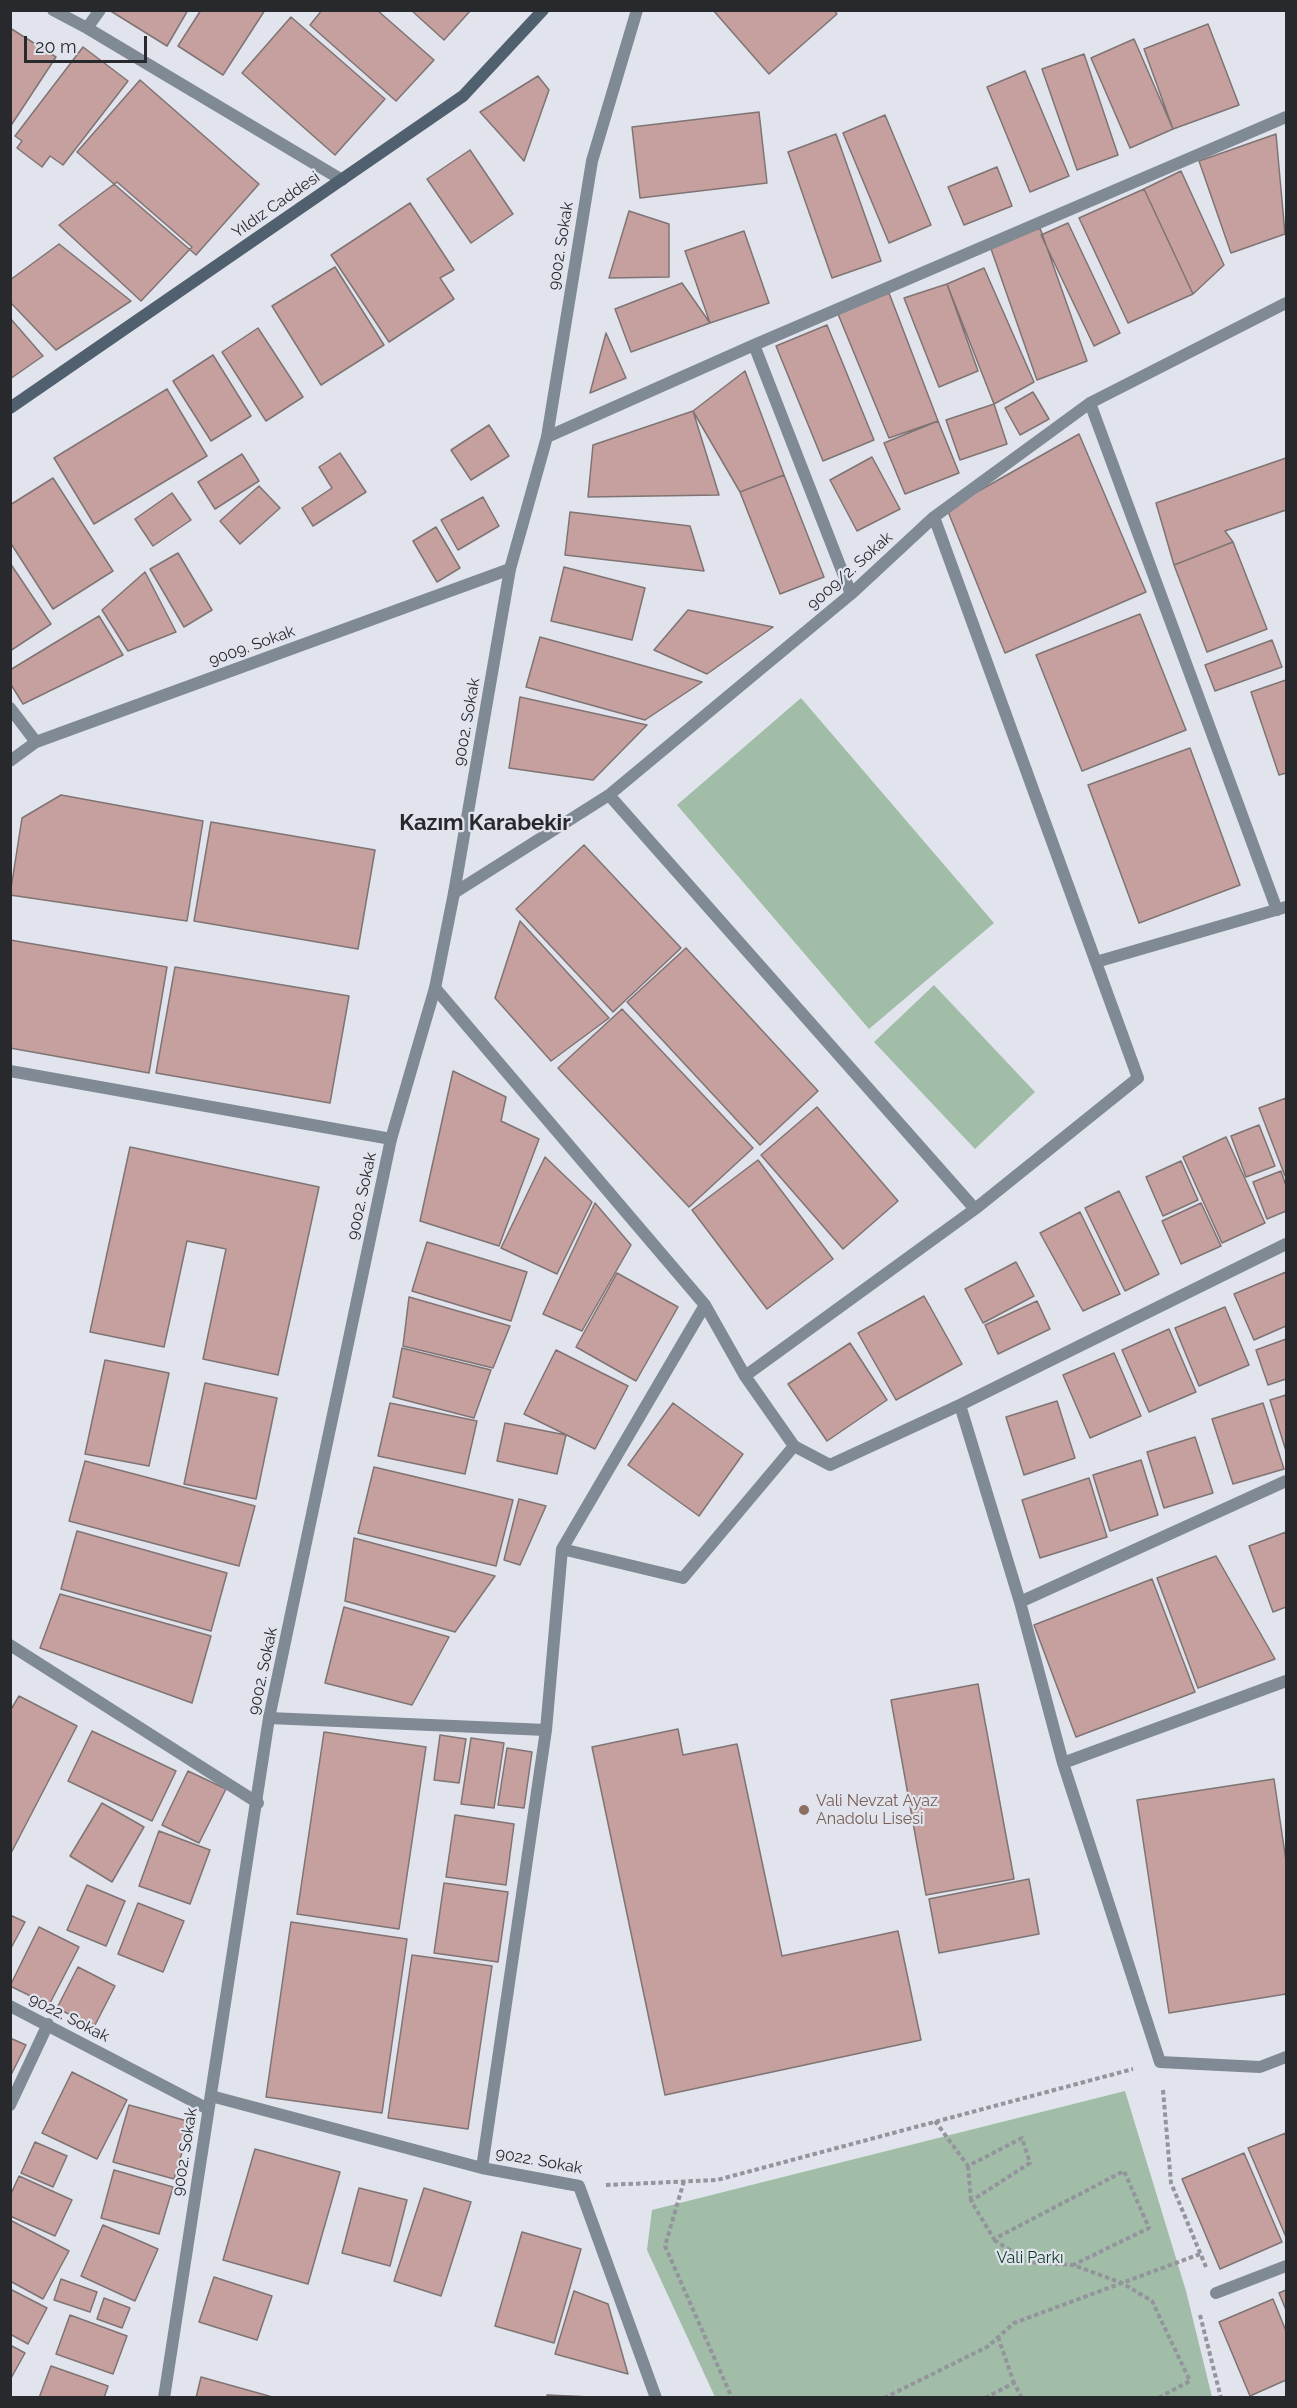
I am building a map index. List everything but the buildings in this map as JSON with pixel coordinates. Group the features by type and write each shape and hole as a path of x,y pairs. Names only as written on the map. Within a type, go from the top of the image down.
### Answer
{"main road":[{"name":"Yıldız Caddesi","path":"10,408 463,96 543,10"}],"street":[{"path":"53,10 342,180"},
{"path":"87,28 100,10"},
{"name":"9002. Sokak","path":"164,2397 258,1803 269,1718 391,1139 435,988 454,893 510,570 547,437 592,161 637,10"},
{"path":"547,437 754,345 1287,117"},
{"name":"9009/2. Sokak","path":"454,893 609,795 851,594 934,517 1090,403 1287,303"},
{"path":"754,345 851,594"},
{"path":"1090,403 1282,909 1096,962"},
{"path":"745,1376 975,1209 1138,1078 934,517"},
{"name":"9009. Sokak","path":"10,761 36,742 510,570"},
{"path":"10,708 36,742"},
{"path":"609,795 975,1209"},
{"path":"435,988 705,1305 745,1376 794,1446 830,1465 960,1405 1287,1244"},
{"path":"10,1071 391,1139"},
{"path":"482,2168 546,1730 562,1549 705,1305"},
{"path":"960,1405 1020,1602 1064,1763 1160,2062 1260,2067 1287,2057"},
{"path":"562,1549 683,1578 794,1446"},
{"path":"1020,1602 1287,1481"},
{"path":"10,1645 258,1803"},
{"path":"1064,1763 1287,1681"},
{"path":"269,1718 546,1730"},
{"name":"9022. Sokak","path":"10,2006 208,2109"},
{"path":"10,2105 48,2024"},
{"name":"9022. Sokak","path":"210,2096 482,2168 579,2186"},
{"path":"579,2186 656,2397"},
{"path":"1216,2293 1287,2266"}],"path":[{"name":"9022. Sokak","path":"579,2186 717,2180 1160,2062"},
{"path":"1160,2062 1172,2183 1216,2293 1200,2315 1221,2397"},
{"path":"934,2121 968,2166 971,2201 993,2239 1029,2262 1073,2265 1122,2283 1152,2301 1190,2381 1158,2397"},
{"path":"968,2166 1022,2138 1030,2163 971,2201"},
{"path":"993,2239 1124,2171 1149,2228 1073,2265"},
{"path":"684,2181 665,2246 732,2397"},
{"path":"884,2397 987,2347 1014,2323 1200,2254"},
{"path":"998,2337 1014,2383 1022,2397"},
{"path":"985,2397 1014,2383"}],"green space":[{"path":"801,698 994,923 869,1029 677,805"},
{"path":"934,985 1035,1092 975,1149 874,1042"},
{"name":"Vali Parkı","path":"1125,2091 1186,2291 1212,2397 715,2397 647,2250 652,2210"}],"place":[{"name":"Vali Nevzat Ayaz Anadolu Lisesi","path":"804,1810"}],"district":[{"name":"Kazım Karabekir","path":"485,823"}]}
